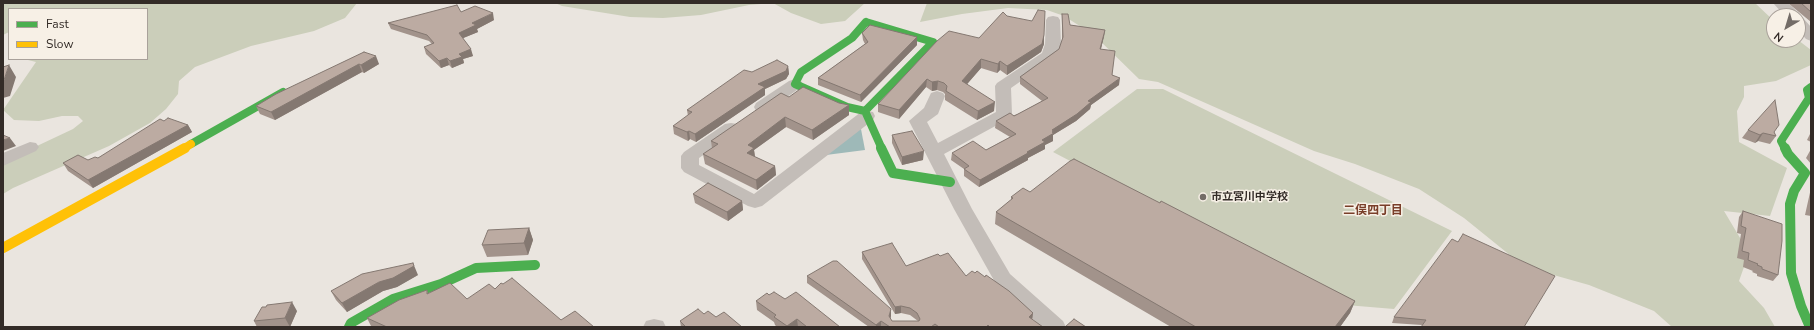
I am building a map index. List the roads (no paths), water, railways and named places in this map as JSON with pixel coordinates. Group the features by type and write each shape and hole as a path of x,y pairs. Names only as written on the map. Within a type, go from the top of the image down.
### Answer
{"street":[{"path":"934,152 1004,114 1004,86 1049,55 1053,44 1053,20"},
{"path":"866,22 933,42 866,114 755,202 690,168 690,156 796,84 801,72 852,38 866,22"},
{"path":"796,84 866,114 893,173 950,182"},
{"path":"1810,327 1801,306 1791,274 1790,204 1794,191 1806,173 1788,154 1781,141 1810,98 1807,90 1811,86"},
{"path":"3,248 96,198 272,97 293,88"},
{"path":"937,96 932,110 918,121 966,216 1003,279 1055,327"},
{"path":"3,160 30,147"},
{"path":"349,327 352,323 393,299 441,284 476,268 535,265"}],"water":[{"path":"861,129 865,150 826,155 855,130"}],"place":[{"name":"市立宮川中学校","path":"1203,197"}],"district":[{"name":"二俣四丁目","path":"1373,211"}]}
